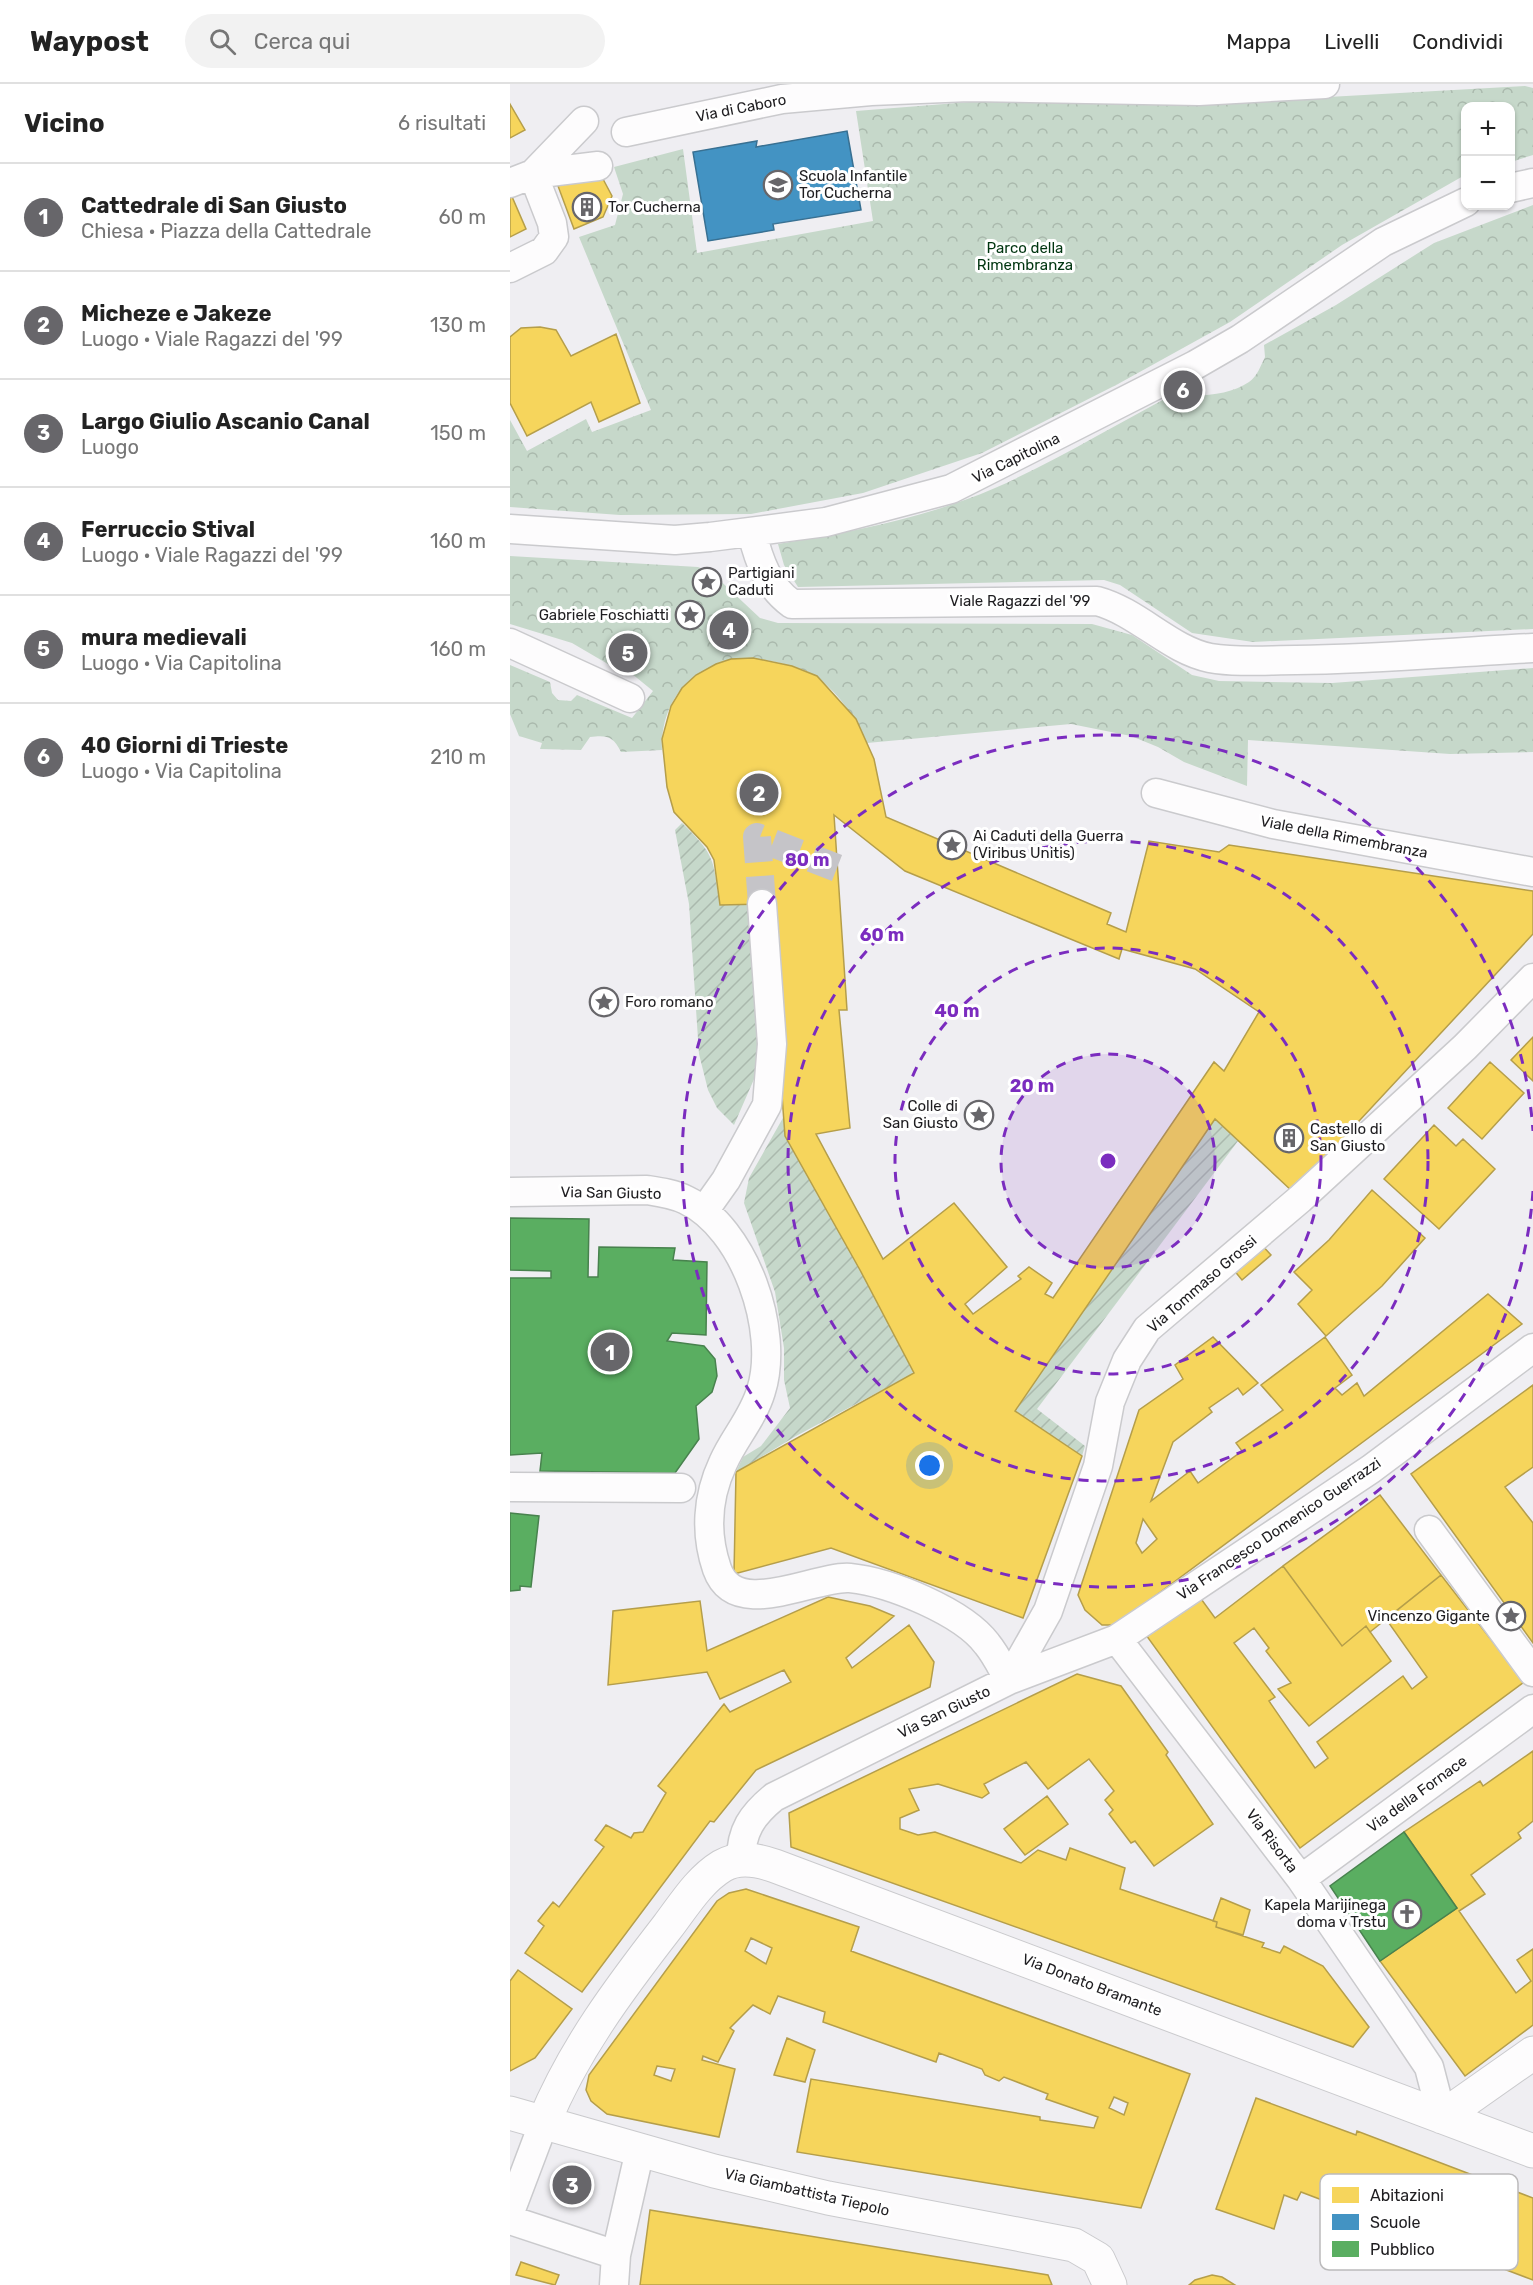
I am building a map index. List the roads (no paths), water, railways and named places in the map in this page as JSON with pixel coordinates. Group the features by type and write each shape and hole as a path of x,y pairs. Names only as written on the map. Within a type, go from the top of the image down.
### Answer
{"street":[{"name":"Via di Caboro","path":"626,132 782,99 871,91 969,87 1199,91 1325,84"},
{"path":"521,178 584,121"},
{"path":"521,178 598,166"},
{"path":"510,268 544,250 555,237 552,223 521,178"},
{"path":"1515,187 1533,183"},
{"name":"Via Capitolina","path":"510,529 675,540 752,533 826,522 951,489 1195,365 1240,339 1383,242 1461,204"},
{"name":"Viale Ragazzi del '99","path":"752,533 758,556 777,594 792,604 1096,601 1114,605 1136,616 1183,647 1208,657 1238,660 1332,660 1533,648"},
{"path":"510,644 630,698"},
{"name":"Viale della Rimembranza","path":"1156,793 1273,824 1533,872"},
{"path":"704,1210 726,1180 767,1105 772,1044 762,904"},
{"name":"Via Tommaso Grossi","path":"1008,1680 1048,1611 1098,1466 1110,1402 1127,1360 1147,1329 1300,1199 1465,1047 1533,978"},
{"name":"Via San Giusto","path":"513,1192 647,1190 686,1199 704,1210 722,1230 745,1265 759,1307 765,1345 761,1391 723,1463 712,1497 710,1539 718,1573 729,1585 751,1594 776,1595 816,1581 837,1578 870,1582 921,1600 962,1622 987,1643 1008,1680 774,1797 748,1824 743,1834 741,1860"},
{"name":"Via Francesco Domenico Guerrazzi","path":"1008,1680 1116,1639 1371,1469 1533,1348"},
{"path":"510,1487 564,1495 681,1488"},
{"path":"1429,1530 1533,1672"},
{"name":"Via Risorta","path":"1116,1639 1301,1879 1429,2067 1442,2117"},
{"name":"Via della Fornace","path":"1301,1879 1533,1709"},
{"path":"510,2212 544,2122 584,2040 704,1880 724,1865 741,1860"},
{"name":"Via Donato Bramante","path":"741,1860 764,1862 794,1873 1533,2151"},
{"path":"1442,2117 1533,2053"},
{"name":"Via Giambattista Tiepolo","path":"510,2113 640,2150 828,2198 1074,2245 1098,2259 1110,2285"},
{"path":"614,2285 616,2255 640,2150"},
{"path":"510,2220 616,2255"}],"tunnel":[{"path":"762,904 757,837 837,868"}],"place":[{"name":"Scuola Infantile Tor Cucherna","path":"778,185"},
{"name":"Tor Cucherna","path":"587,207"},
{"name":"40 Giorni di Trieste","path":"1183,390"},
{"name":"Partigiani Caduti","path":"707,582"},
{"name":"Gabriele Foschiatti","path":"690,615"},
{"name":"Ferruccio Stival","path":"729,630"},
{"name":"mura medievali","path":"628,653"},
{"name":"Micheze e Jakeze","path":"759,793"},
{"name":"Ai Caduti della Guerra (Viribus Unitis)","path":"952,845"},
{"name":"Foro romano","path":"604,1002"},
{"name":"Colle di San Giusto","path":"979,1115"},
{"name":"Castello di San Giusto","path":"1289,1138"},
{"name":"Cattedrale di San Giusto","path":"610,1352"},
{"name":"Vincenzo Gigante","path":"1511,1616"},
{"name":"Kapela Marijinega doma v Trstu","path":"1407,1914"},
{"name":"Largo Giulio Ascanio Canal","path":"572,2185"}],"park label":[{"name":"Parco della Rimembranza","path":"1025,256"}]}
